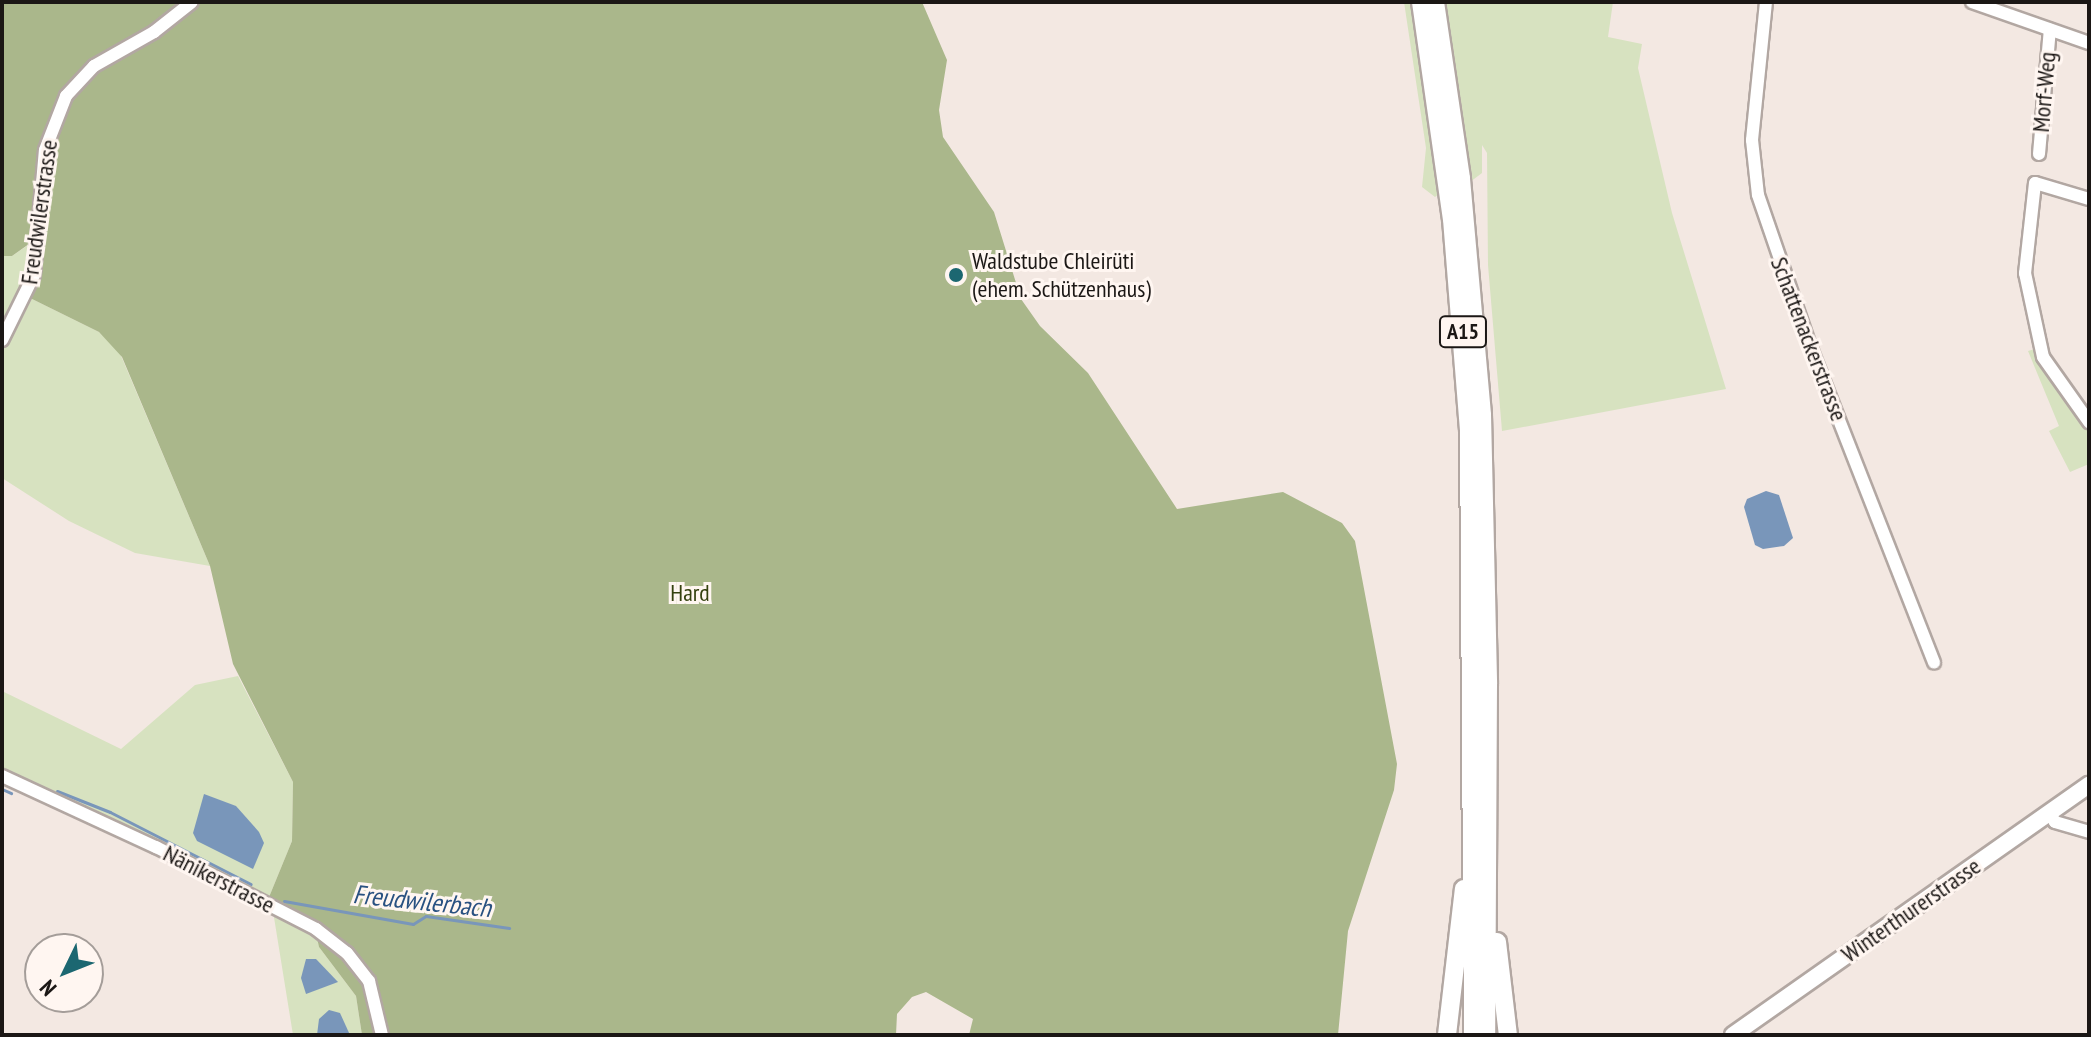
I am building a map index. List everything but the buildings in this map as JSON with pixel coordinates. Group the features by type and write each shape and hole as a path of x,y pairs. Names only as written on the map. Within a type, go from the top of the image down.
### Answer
{"highway":[{"name":"A15","path":"1421,2 1452,219 1467,387 1474,811 1473,1035"},
{"name":"A15","path":"1435,2 1465,211 1482,415 1486,1035"},
{"path":"1447,1035 1474,811"},
{"path":"1487,854 1508,1035"}],"main road":[{"name":"Winterthurerstrasse","path":"1733,1035 2089,785"}],"street":[{"name":"Freudwilerstrasse","path":"2,340 34,275 43,161 66,96 94,66 154,32 192,2"},
{"name":"Schattenackerstrasse","path":"1766,2 1752,140 1756,188 1789,291 1934,663"},
{"path":"1972,2 2089,43"},
{"name":"Morf-Weg","path":"2039,154 2050,29"},
{"path":"2089,199 2035,183 2025,273 2043,357 2089,422"},
{"name":"Nänikerstrasse","path":"2,776 156,847 316,929 347,953 369,981 382,1035"},
{"path":"2050,814 2055,822 2089,832"}],"green space":[{"name":"Hard","path":"2,2 922,2 947,60 939,110 943,137 994,212 1021,299 1040,326 1088,373 1177,509 1283,492 1342,523 1355,541 1397,764 1394,790 1348,931 1338,1035 969,1035 973,1019 926,992 912,997 897,1014 896,1035 362,1035 356,996 319,947 315,929 267,902 292,841 293,782 233,664 210,566 122,357 99,332 26,296 36,239 12,256 2,256"},
{"path":"1404,2 1413,2 1441,192 1435,197 1422,187 1426,148"},
{"path":"1443,2 1613,2 1608,37 1642,44 1638,68 1672,213 1726,389 1502,431 1488,265 1487,153 1482,145 1482,173 1470,182"},
{"path":"37,239 26,296 99,332 119,351 210,566 135,553 69,521 2,478 2,256 12,256"},
{"path":"2039,348 2089,424 2089,464 2070,472 2049,431 2059,426 2028,351"},
{"path":"238,676 293,782 292,841 267,902 2,776 2,691 121,749 195,685"},
{"path":"272,905 316,929 319,947 356,996 362,1035 293,1035"}],"water":[{"path":"1766,491 1779,495 1793,538 1784,546 1763,549 1755,545 1744,507 1747,499"},
{"path":"204,794 236,806 259,832 264,843 253,869 197,841 193,833"},
{"path":"306,959 316,959 338,982 306,994 301,978"},
{"path":"329,1010 340,1013 350,1035 317,1035 319,1019"}],"waterway":[{"name":"Freudwilerbach","path":"2,789 11,793"},
{"name":"Freudwilerbach","path":"57,791 110,812 251,884"},
{"name":"Freudwilerbach","path":"284,901 413,924 426,916 509,928"}],"place":[{"name":"Waldstube Chleirüti (ehem. Schützenhaus)","path":"956,275"}]}
